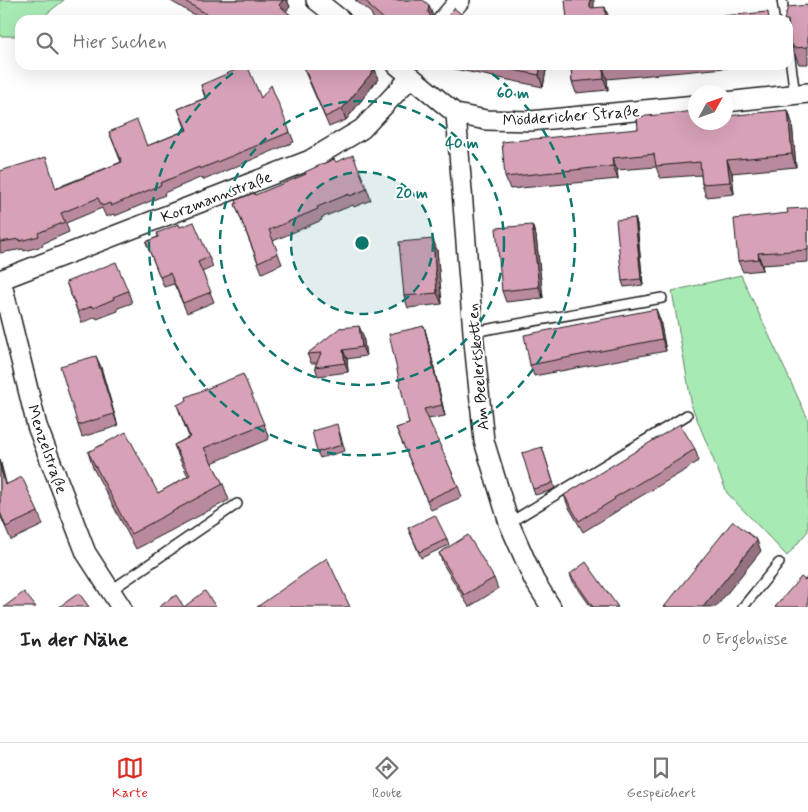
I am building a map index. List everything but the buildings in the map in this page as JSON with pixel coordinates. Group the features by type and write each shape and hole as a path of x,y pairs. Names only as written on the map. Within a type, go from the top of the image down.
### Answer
{"street":[{"path":"316,0 335,15"},
{"path":"447,15 460,0"},
{"name":"Korzmannstraße","path":"1,280 310,160 362,130 403,70"},
{"name":"Möddericher Straße","path":"405,70 456,114 486,120 530,121 688,106"},
{"path":"733,101 802,94"},
{"name":"Am Beelertskotten","path":"456,114 473,332 484,441 509,523 534,580 551,607"},
{"name":"Menzelstraße","path":"1,280 36,426 86,553 116,599"}],"lane":[{"path":"782,0 784,15"},
{"path":"793,61 802,94"},
{"path":"473,332 662,298"},
{"path":"509,523 687,415"},
{"path":"116,599 237,504"},
{"path":"743,607 779,563"}],"green space":[{"path":"0,0 64,0 45,15 15,15 15,36 0,36"},
{"path":"741,275 808,419 808,531 787,556 727,493 692,407 672,291"}]}
